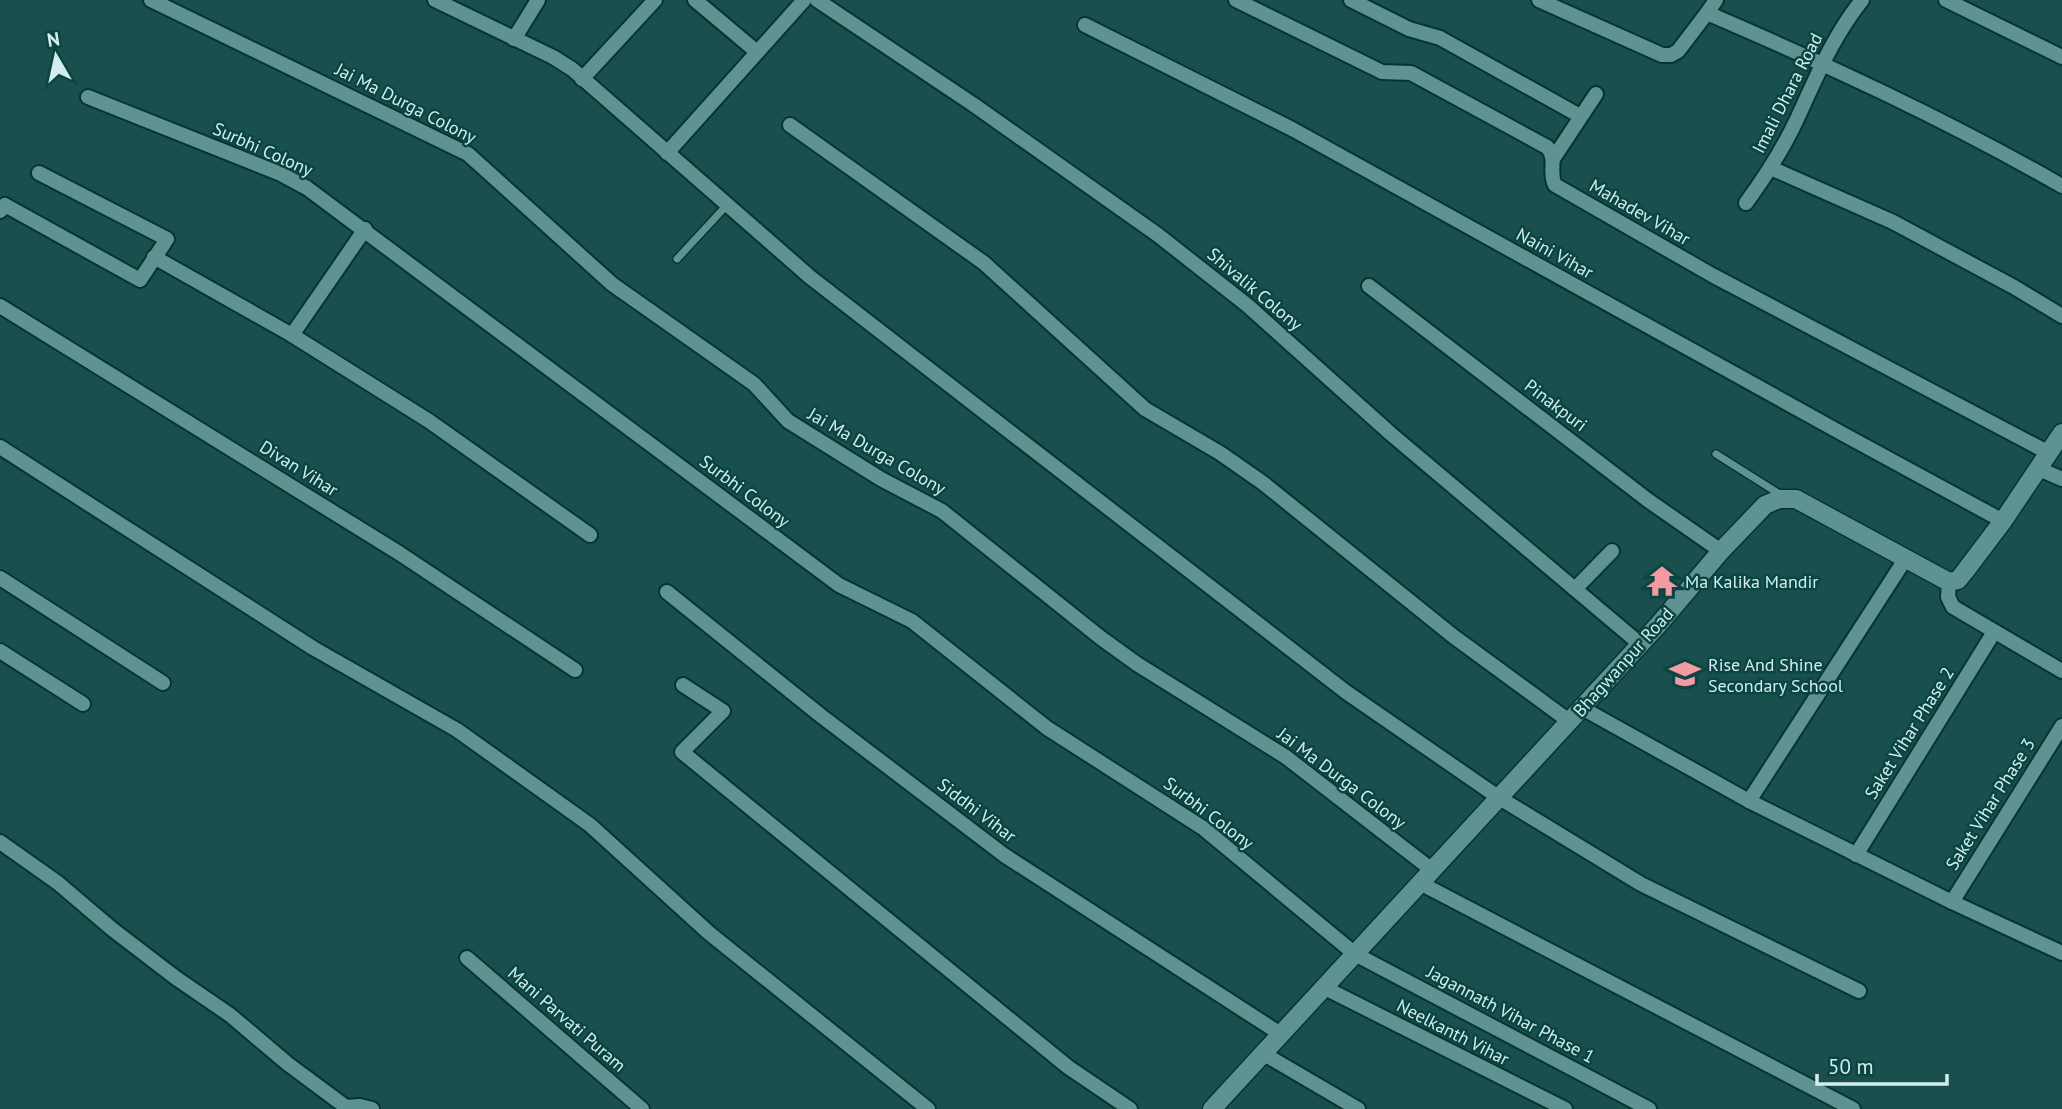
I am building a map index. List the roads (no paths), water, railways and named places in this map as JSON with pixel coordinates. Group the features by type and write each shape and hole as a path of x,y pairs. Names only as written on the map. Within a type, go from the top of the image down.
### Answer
{"street":[{"name":"Jai Ma Durga Colony","path":"151,0 468,154 612,284 754,384 788,421 881,479 942,511 1101,638 1192,700 1286,757 1426,877 1853,1109"},
{"path":"435,0 553,57 572,69 810,277 1346,692 1497,797 1641,884 1859,991"},
{"path":"514,39 538,0"},
{"path":"582,79 655,0"},
{"path":"695,0 757,52"},
{"path":"667,153 804,0"},
{"name":"Shivalik Colony","path":"817,0 974,105 1158,235 1247,305 1391,434 1640,644"},
{"path":"1236,0 1382,72 1411,73 1547,147 1553,159"},
{"path":"1351,0 1409,29 1440,38 1580,116"},
{"path":"1539,0 1662,55 1671,55 1678,51 1716,0"},
{"name":"Imali Dhara Road","path":"1746,203 1771,168 1796,122 1822,63 1862,0"},
{"path":"1947,0 2062,57"},
{"path":"1707,13 1822,63 1966,133 2062,186"},
{"name":"Naini Vihar","path":"1085,25 1294,130 2003,521"},
{"path":"1553,159 1596,94"},
{"name":"Surbhi Colony","path":"88,97 281,174 307,188 839,585 912,621 1047,728 1203,828 1356,954"},
{"path":"790,125 984,263 1145,409 1220,453 1263,483 1453,636 1569,721"},
{"name":"Mahadev Vihar","path":"1553,159 1551,178 1555,185 2044,461 2062,479"},
{"path":"1771,168 1894,222 2014,287 2062,317"},
{"path":"0,211 5,205 140,279 167,239 39,173"},
{"path":"292,335 365,229"},
{"path":"154,257 292,335 429,421 590,535"},
{"name":"Pinakpuri","path":"1369,286 1649,501 1721,551"},
{"name":"Divan Vihar","path":"0,306 399,552 575,670"},
{"path":"1786,499 1796,499 1949,582 1958,580 2003,521 2062,433"},
{"path":"0,447 313,648 457,730 590,825 709,933 928,1109"},
{"name":"Bhagwanpur Road","path":"1212,1109 1497,797 1582,708 1721,551 1765,505 1786,499"},
{"path":"1575,589 1612,551"},
{"path":"1749,801 1906,558"},
{"path":"0,578 163,683"},
{"path":"1949,582 1948,597 1953,607 2062,671"},
{"name":"Siddhi Vihar","path":"667,592 820,715 1004,855 1282,1035"},
{"name":"Saket Vihar Phase 2","path":"1857,855 1994,632"},
{"path":"0,651 83,704"},
{"path":"683,685 723,711 682,752 1068,1067 1130,1109"},
{"path":"1582,708 1749,801 1952,902 2062,953"},
{"name":"Saket Vihar Phase 3","path":"1952,902 2062,726"},
{"path":"0,842 58,883 176,978 230,1015 345,1108 360,1106 372,1109"},
{"name":"Jagannath Vihar Phase 1","path":"1356,954 1649,1109"},
{"name":"Mani Parvati Puram","path":"467,958 642,1109"},
{"name":"Neelkanth Vihar","path":"1325,988 1565,1109"},
{"path":"1264,1054 1358,1109"}],"lane":[{"path":"677,259 727,205"},
{"path":"1716,454 1786,499"}],"place":[{"name":"Ma Kalika Mandir","path":"1662,581"},
{"name":"Rise And Shine Secondary School","path":"1685,674"}]}
